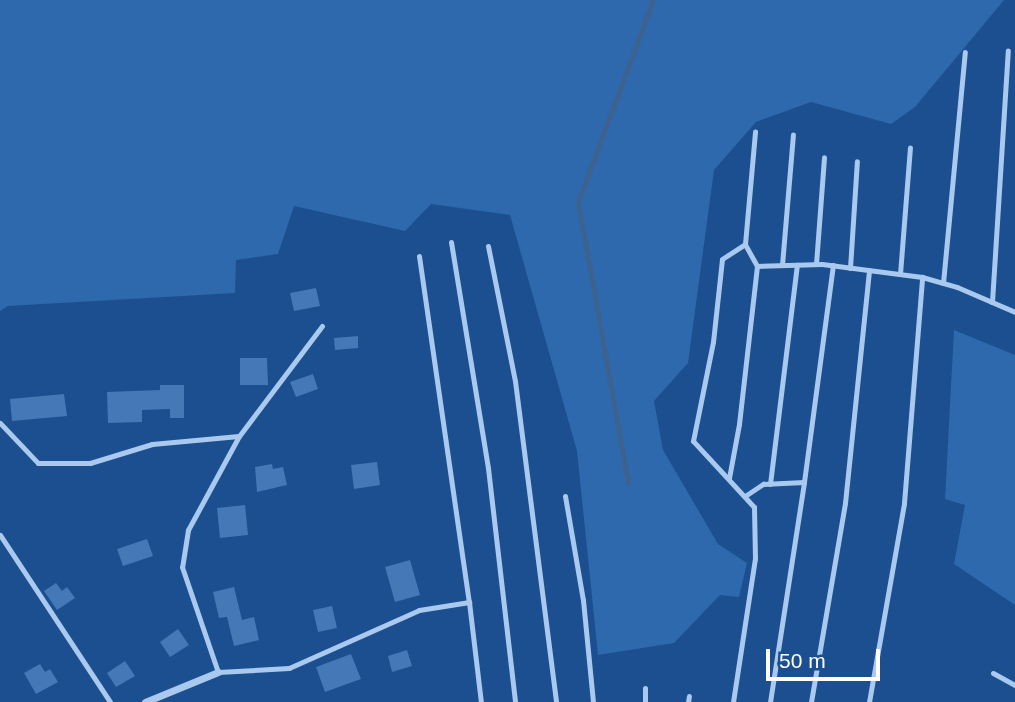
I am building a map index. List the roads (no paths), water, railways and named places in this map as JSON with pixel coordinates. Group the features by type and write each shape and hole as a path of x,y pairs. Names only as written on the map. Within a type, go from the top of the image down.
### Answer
{"street":[{"path":"145,702 218,673"}],"lane":[{"path":"992,302 1007,51"},
{"path":"943,283 965,52"},
{"path":"729,478 739,424 757,267 745,244 755,131"},
{"path":"782,265 793,134"},
{"path":"900,274 909,147"},
{"path":"816,264 824,157"},
{"path":"850,268 857,161"},
{"path":"451,242 488,468 515,702"},
{"path":"733,702 755,559 754,508 693,441 713,342 722,259 745,244"},
{"path":"488,246 515,381 556,702"},
{"path":"419,256 481,702"},
{"path":"757,267 816,264 922,276 1015,312"},
{"path":"770,484 797,265"},
{"path":"770,702 804,482 833,265"},
{"path":"811,702 845,503 869,270"},
{"path":"869,702 904,503 922,276"},
{"path":"322,326 239,436 188,530 182,567 218,673 289,668 419,610 469,602"},
{"path":"0,423 38,463 90,463 152,444 239,436"},
{"path":"745,496 763,484 804,482"},
{"path":"565,496 583,600 593,702"},
{"path":"0,535 110,702"},
{"path":"993,673 1015,685"},
{"path":"645,688 645,702"}],"waterway":[{"path":"628,483 578,202 653,0"}]}
